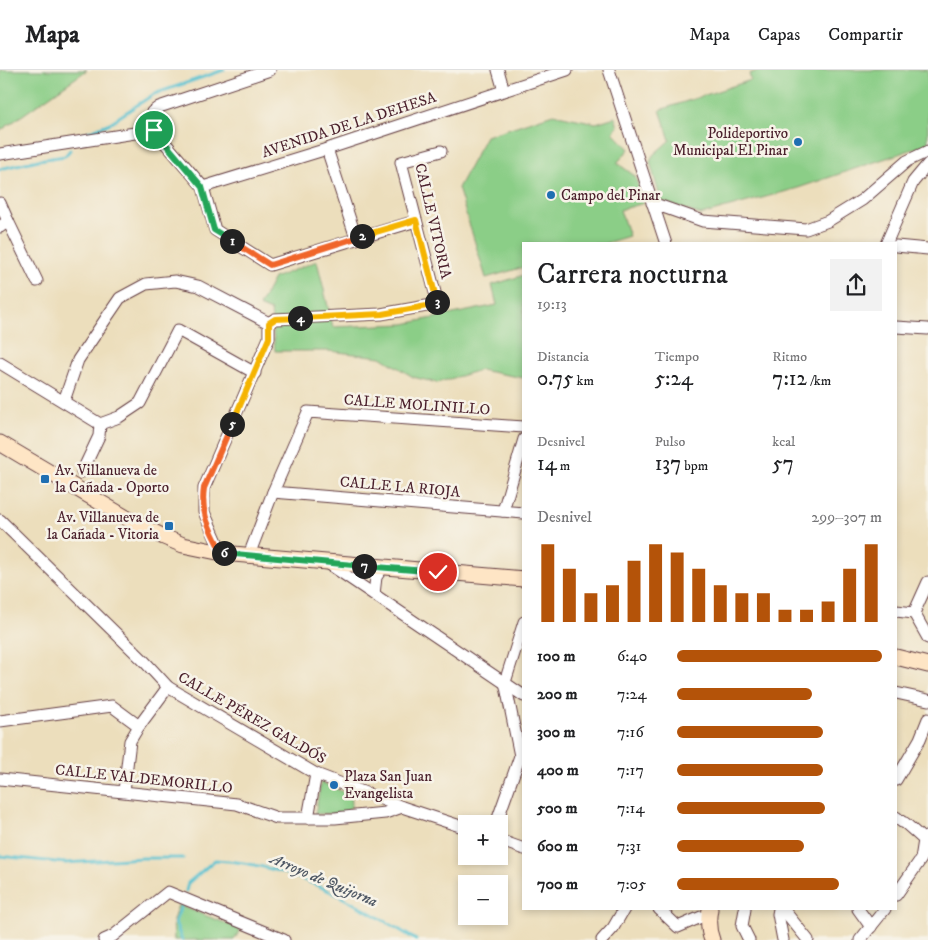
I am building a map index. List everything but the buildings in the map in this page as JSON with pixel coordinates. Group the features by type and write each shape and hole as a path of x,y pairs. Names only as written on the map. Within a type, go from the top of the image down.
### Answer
{"main road":[{"path":"0,443 136,523 183,545 222,553 522,579"},
{"path":"897,656 928,665"},
{"path":"709,913 709,932 712,940"}],"street":[{"path":"270,70 159,107 152,112 154,130 202,187 214,230 270,265 416,220"},
{"path":"498,70 504,91"},
{"name":"AVENIDA DE LA DEHESA","path":"202,187 327,149 567,70"},
{"path":"609,70 665,242"},
{"path":"0,154 154,130"},
{"path":"327,149 356,238"},
{"name":"CALLE VITORIA","path":"269,323 275,319 382,314 438,304 401,162 441,151"},
{"path":"652,203 703,221 806,229 828,221 862,200 907,161 928,151"},
{"path":"887,242 913,182 928,164"},
{"path":"0,203 4,224 38,281"},
{"path":"897,246 928,249"},
{"path":"64,401 78,360 120,298 146,284 175,280 198,286 269,323 269,338 204,488 204,512 222,553"},
{"path":"897,328 928,329"},
{"path":"100,424 119,417 140,403 178,330 255,373"},
{"path":"0,363 100,424"},
{"name":"CALLE MOLINILLO","path":"273,492 308,412 522,428"},
{"path":"82,472 99,436 100,424"},
{"path":"503,511 522,446"},
{"path":"249,555 273,492"},
{"name":"CALLE LA RIOJA","path":"273,492 522,513"},
{"name":"CALLE PÉREZ GALDÓS","path":"0,520 145,662 168,687 316,774 402,807 458,825"},
{"path":"203,550 209,526"},
{"path":"326,562 522,695"},
{"path":"374,594 376,577 383,567"},
{"path":"914,613 928,582"},
{"path":"897,611 914,613"},
{"path":"914,613 928,638"},
{"path":"499,815 520,756 505,682 522,628"},
{"path":"124,791 130,741 168,687"},
{"path":"897,693 928,700"},
{"path":"0,721 112,706 139,726"},
{"path":"897,776 900,763 920,739 928,719"},
{"path":"308,818 316,774"},
{"name":"CALLE VALDEMORILLO","path":"0,779 236,804 277,818 385,813 402,807"},
{"path":"897,894 921,859 926,838 901,820"},
{"path":"508,843 522,848"},
{"path":"104,940 113,936 168,892 284,940"},
{"path":"602,940 613,928 623,910"},
{"path":"660,910 678,927 709,913"},
{"path":"745,910 742,926 749,940"},
{"path":"778,910 783,940"},
{"path":"778,910 808,940"},
{"path":"859,910 871,927"},
{"path":"860,940 884,910"}],"green space":[{"path":"0,70 87,70 0,131"},
{"name":"Polideportivo Municipal El Pinar","path":"760,70 928,70 928,144 798,188 701,215 661,201 650,162 653,155 670,140 660,110 751,80 749,74"},
{"name":"Campo del Pinar","path":"553,114 596,123 615,117 618,127 613,132 629,149 617,163 635,176 644,203 620,210 629,236 610,242 522,242 522,268 486,278 458,188 486,136"},
{"path":"317,261 333,327 404,324 497,305 492,285 522,276 522,378 480,370 437,383 413,377 381,357 329,351 275,351 271,311 259,306 274,278"},
{"path":"321,782 350,795 351,807 342,812 315,814"},
{"path":"178,905 241,929 234,940 174,940 173,920"}],"waterway":[{"path":"83,134 110,123 154,94 224,70"},
{"path":"0,169 65,156 70,150"},
{"name":"Arroyo de Quijorna","path":"0,856 65,863 142,858 183,858"},
{"name":"Arroyo de Quijorna","path":"186,891 188,883 215,860 269,868 320,887 345,899 416,940"},
{"path":"181,906 175,922 182,940"}],"place":[{"name":"Polideportivo Municipal El Pinar","path":"798,142"},
{"name":"Campo del Pinar","path":"551,195"},
{"name":"Av. Villanueva de la Cañada - Oporto","path":"45,479"},
{"name":"Av. Villanueva de la Cañada - Vitoria","path":"169,526"},
{"name":"Plaza San Juan Evangelista","path":"334,785"}],"route":[{"path":"154,130 202,187 214,230 270,265 416,220 438,304 382,314 275,319 269,323 269,338 204,488 203,498 204,512 222,553 438,572"}]}
